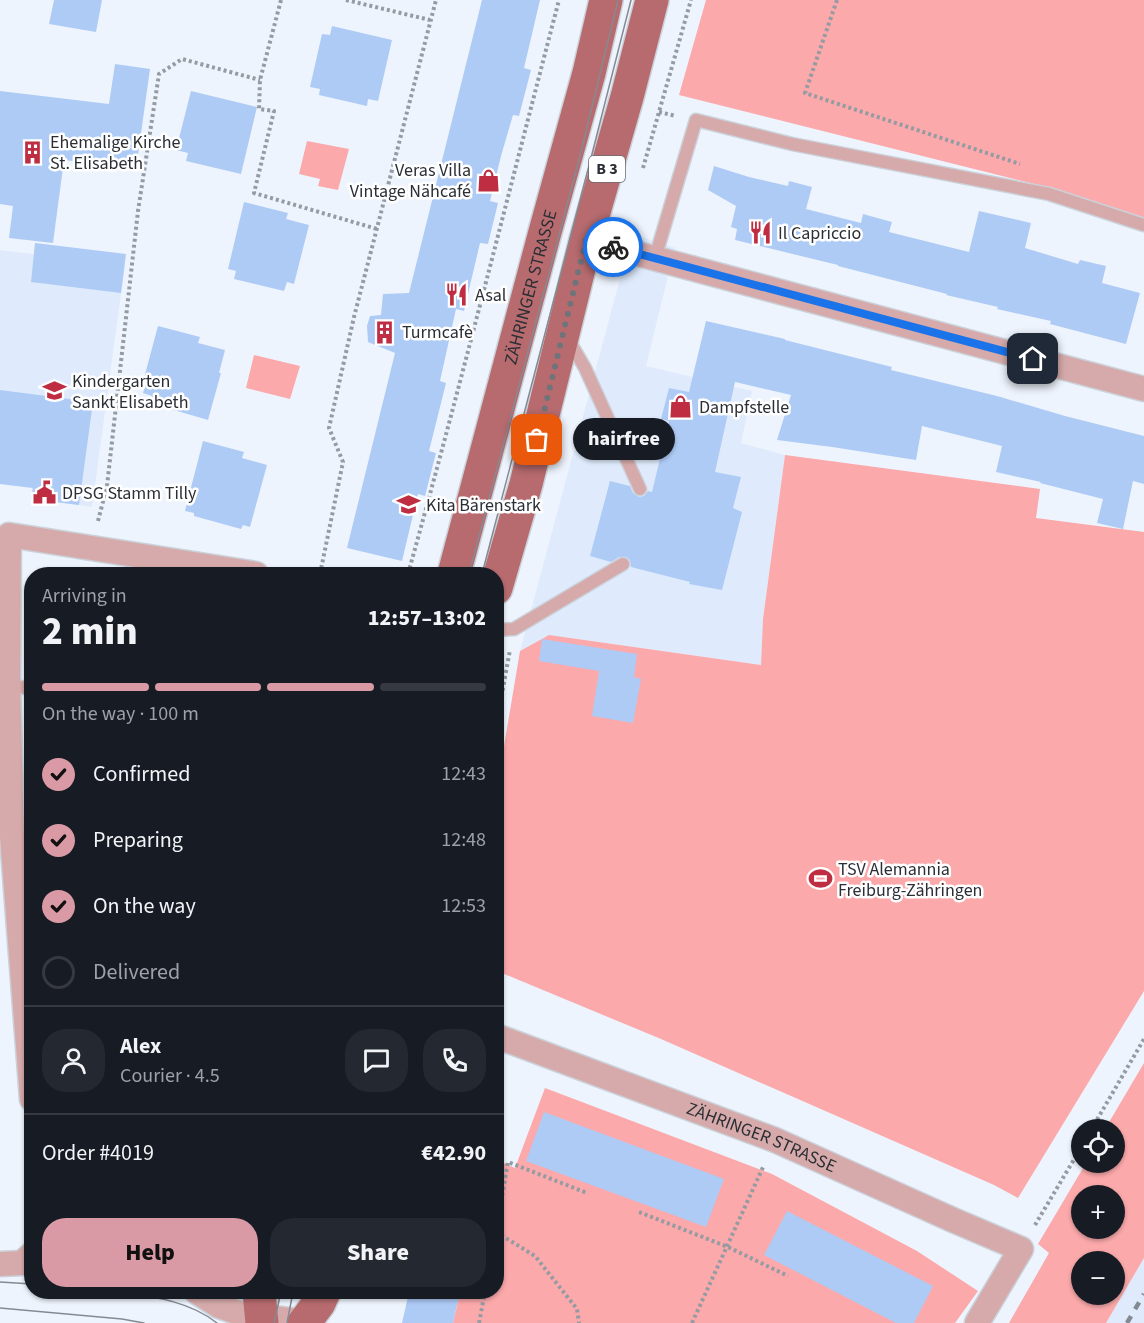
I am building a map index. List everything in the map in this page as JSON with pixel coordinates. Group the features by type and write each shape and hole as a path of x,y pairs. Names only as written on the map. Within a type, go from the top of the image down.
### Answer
{"main road":[{"name":"ZÄHRINGER STRASSE","path":"456,567 538,255 589,73 606,0"},
{"name":"B 3","path":"502,567 526,484 586,240 652,0"},
{"path":"305,1322 321,1299"}],"street":[{"path":"586,240 1144,389"},
{"path":"24,891 20,687 9,535 210,567"},
{"name":"ZÄHRINGER STRASSE","path":"504,1039 775,1140 1021,1249"},
{"path":"977,1323 1021,1249"},
{"path":"0,1264 24,1261"},
{"path":"208,1299 219,1306 242,1314 261,1310 305,1322"}],"lane":[{"path":"655,258 696,120 792,144 1049,194 1144,225"},
{"path":"563,331 585,368 640,489"},
{"path":"504,630 514,629 623,564"}],"path":[{"path":"281,0 260,80 259,109 274,111 254,193 377,229"},
{"path":"346,0 430,20"},
{"path":"321,567 342,462 329,428 354,316 436,0"},
{"path":"410,567 443,450 560,0"},
{"path":"659,112 691,0"},
{"path":"837,0 805,93 1028,167"},
{"path":"92,549 107,486 138,211 159,74 182,59 260,80"},
{"path":"1097,1119 1144,1039"},
{"path":"692,1323 775,1140"},
{"path":"504,1185 508,1162 587,1193"},
{"path":"1021,1249 1071,1165"},
{"path":"639,1212 728,1247 788,1276"},
{"path":"504,1237 535,1256 577,1309 579,1323"},
{"path":"479,1323 484,1299"}],"shaded area":[{"path":"706,0 1144,0 1144,218 1050,188 679,95"},
{"path":"307,141 349,149 338,190 318,186 320,179 299,174"},
{"path":"632,234 675,248 646,366 752,391 741,443 785,455 763,619 761,665 549,635 520,651"},
{"name":"Kindergarten Sankt Elisabeth","path":"0,250 125,265 92,507 31,499 32,488 0,484"},
{"path":"254,355 300,366 290,399 246,388"},
{"name":"TSV Alemannia Freiburg-Zähringen","path":"785,455 1040,489 1036,518 1144,532 1144,991 1018,1198 994,1185 661,1039 504,974 504,746 520,651 549,635 761,665 763,619"},
{"path":"1144,1063 1144,1258 1125,1290 1125,1251 1071,1251 1071,1305 1117,1305 1106,1323 1009,1323 1049,1253 1038,1244 1071,1188 1071,1239 1125,1239 1125,1185 1073,1185 1080,1173 1125,1173 1125,1119 1111,1119"},
{"path":"545,1088 772,1174 917,1251 978,1291 955,1323 453,1323 458,1299 504,1299 504,1163 515,1168"},
{"path":"1144,1258 1144,1323 1106,1323 1116,1305 1125,1305 1125,1290"}],"building":[{"path":"54,0 102,0 96,32 49,24"},
{"path":"482,0 540,0 524,68 531,70 519,116 513,115 501,156 490,201 498,203 488,244 480,243 464,311 456,309 440,381 446,383 429,451 436,453 425,496 418,494 402,561 347,548 395,353 368,342 367,326 370,316 381,315 383,294 409,293"},
{"path":"332,26 392,40 378,101 368,99 367,106 319,95 320,89 310,87 322,34 330,35"},
{"path":"115,64 150,69 136,169 64,160 53,243 9,238 13,206 0,204 0,91 109,104"},
{"path":"191,91 257,107 241,174 186,161 188,153 176,150"},
{"path":"714,166 788,186 789,181 812,187 806,209 861,223 863,214 892,222 889,232 969,252 979,211 1031,223 1025,248 1078,264 1080,260 1106,266 1102,283 1140,293 1126,344 1050,324 1051,321 735,240 737,229 731,227 736,206 708,190"},
{"path":"244,202 288,213 286,219 309,225 294,284 287,282 284,291 234,279 236,271 228,269"},
{"path":"35,243 126,254 121,293 31,282"},
{"path":"706,321 892,367 891,370 1144,436 1144,484 1133,481 1123,529 1097,523 1103,499 996,472 1002,446 922,426 916,460 777,440 791,395 735,382 715,472 741,477 733,508 742,512 722,590 689,584 690,582 631,567 630,560 626,557 619,557 611,562 590,556 610,481 630,486 633,493 639,497 644,496 648,491 652,492 669,421 661,419 669,388 689,392"},
{"path":"158,326 200,337 198,343 225,350 208,420 150,403 152,396 143,393 147,379 144,378"},
{"path":"0,390 93,402 79,505 31,499 33,488 0,484"},
{"path":"203,441 244,452 242,458 267,465 250,527 243,525 241,529 194,516 194,513 185,511"},
{"path":"542,639 637,654 634,677 641,679 633,723 592,716 599,671 539,661"},
{"path":"544,1112 724,1179 706,1227 526,1161"},
{"path":"787,1211 933,1286 914,1323 896,1323 764,1255"},
{"path":"407,1299 458,1299 453,1323 402,1323"}],"tram line":[{"path":"471,567 580,156 618,0"},
{"path":"484,567 631,0"},
{"path":"0,1282 24,1284"},
{"path":"162,1299 195,1310 217,1323"},
{"path":"274,1323 279,1299"},
{"path":"287,1323 292,1299"},
{"path":"0,1308 144,1323"}],"railway":[{"path":"1127,1323 1144,1294"}],"way so far":[{"path":"537,440 586,240 613,247"}],"place":[{"name":"Ehemalige Kirche St. Elisabeth","path":"32,152"},
{"name":"Veras Villa Vintage Nähcafé","path":"489,180"},
{"name":"Il Capriccio","path":"760,233"},
{"name":"Asal","path":"457,295"},
{"name":"Turmcafè","path":"384,332"},
{"name":"Kindergarten Sankt Elisabeth","path":"54,391"},
{"name":"Dampfstelle","path":"681,407"},
{"name":"hairfree","path":"537,440"},
{"name":"DPSG Stamm Tilly","path":"44,493"},
{"name":"Kita Bärenstark","path":"408,505"},
{"name":"TSV Alemannia Freiburg-Zähringen","path":"820,879"}],"route":[{"path":"613,247 1033,359"}]}
